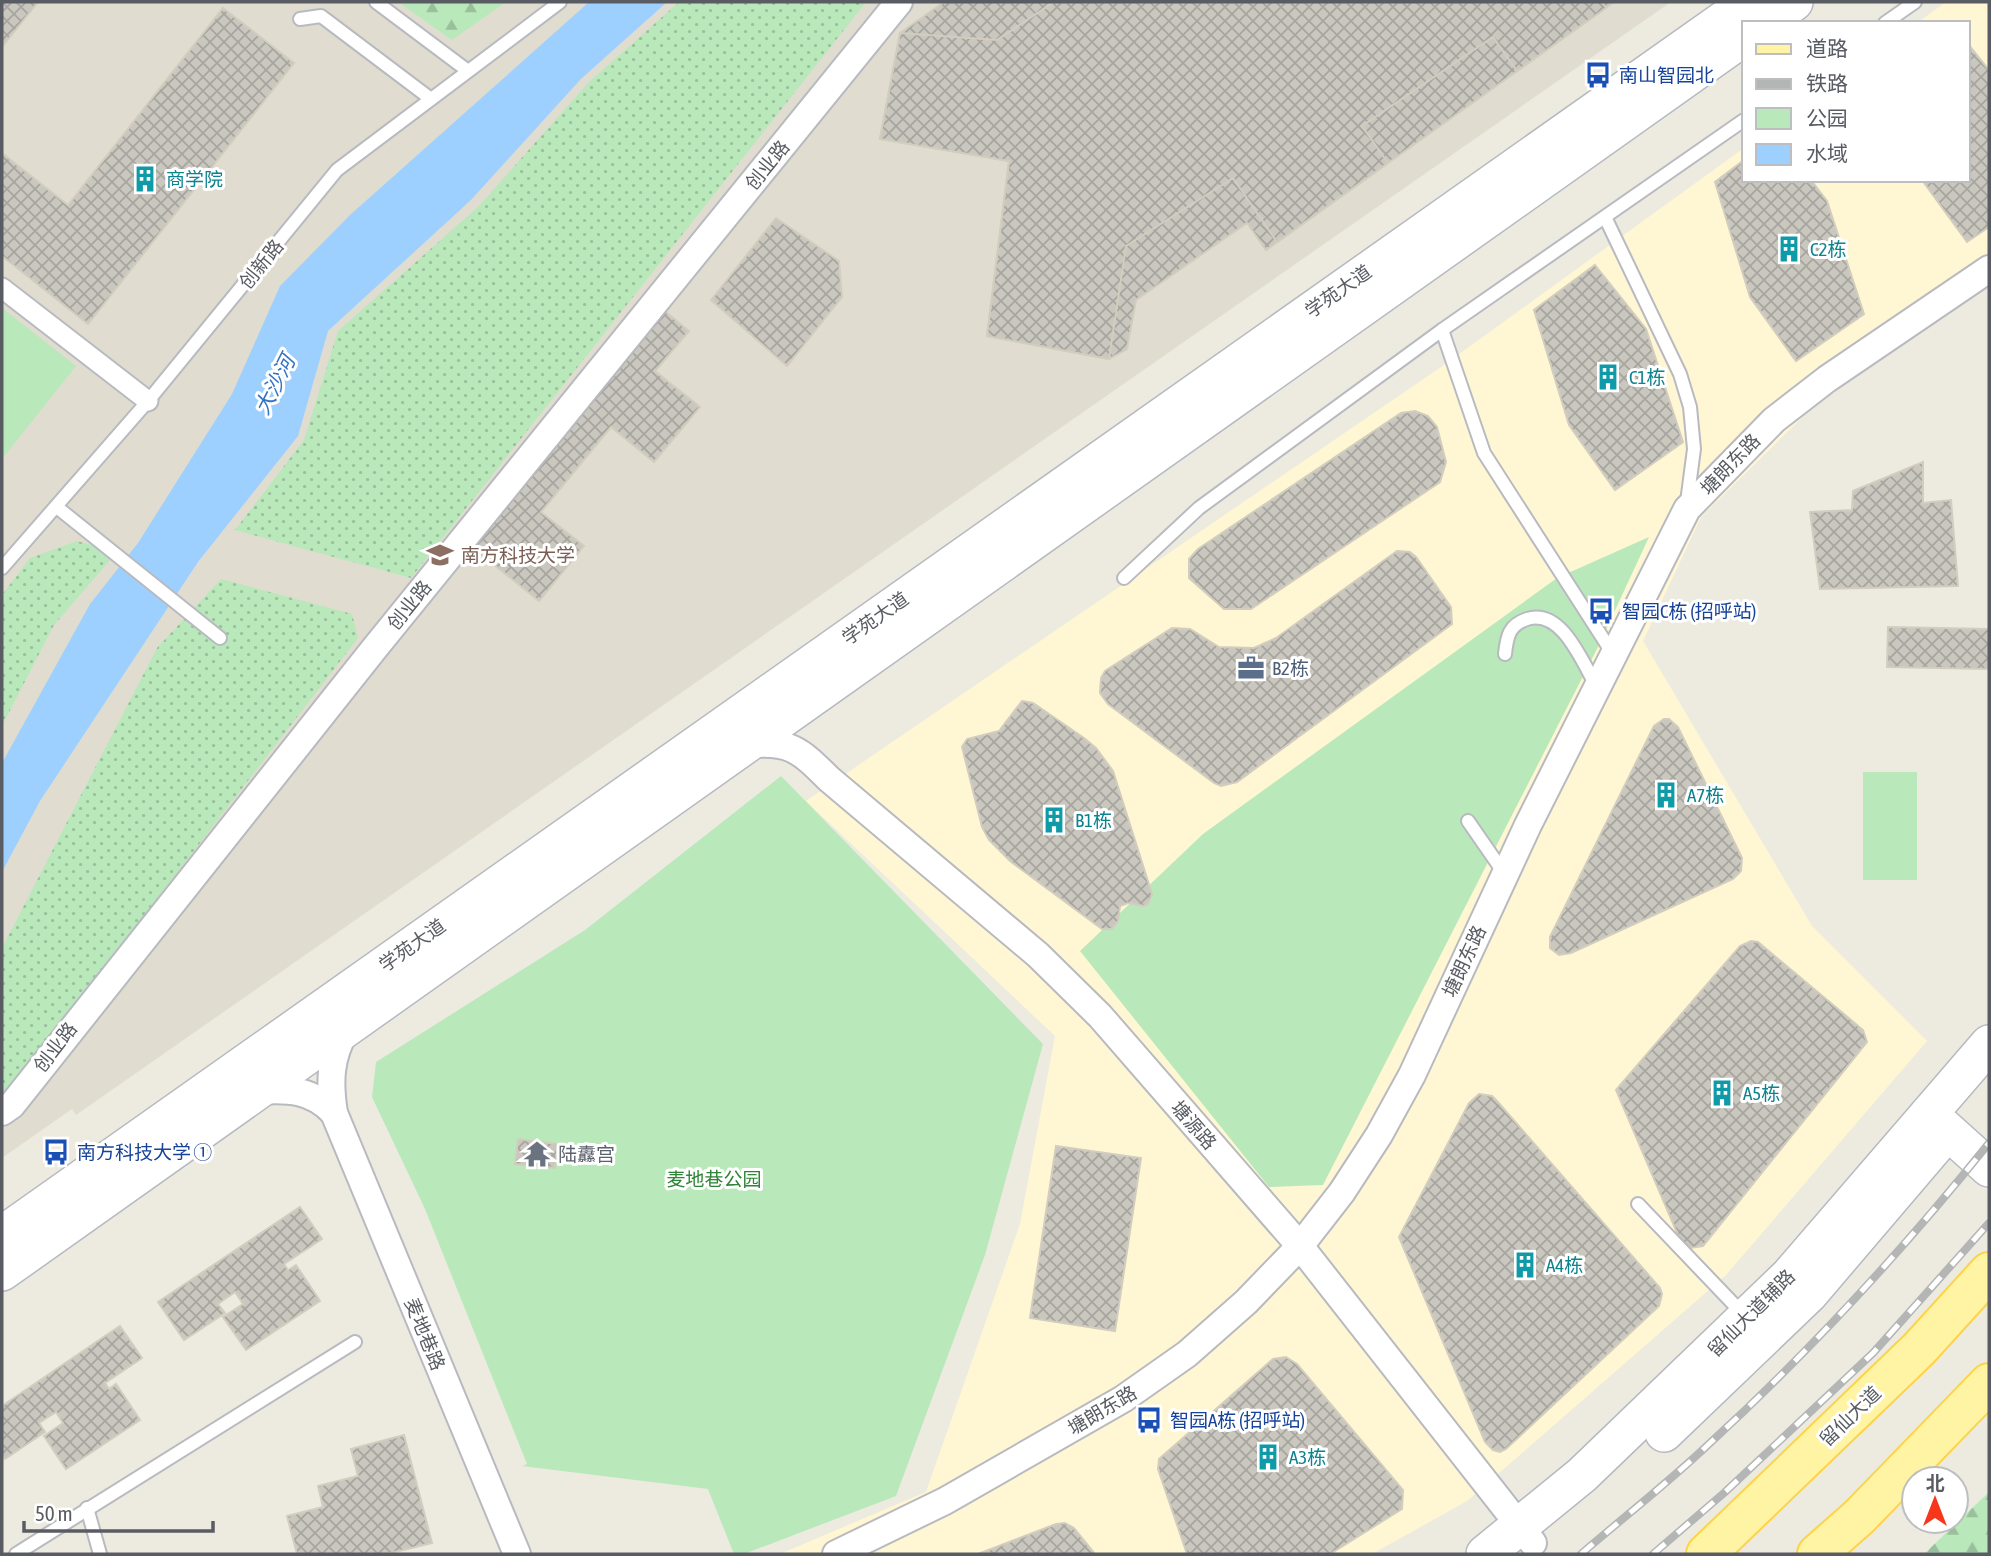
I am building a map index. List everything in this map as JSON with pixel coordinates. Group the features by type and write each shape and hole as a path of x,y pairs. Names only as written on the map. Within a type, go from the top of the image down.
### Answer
{"main road":[{"name":"学苑大道","path":"2,1235 1749,2"},
{"path":"1768,21 1794,2"},
{"name":"学苑大道","path":"2,1272 1742,38"},
{"name":"留仙大道辅路","path":"1485,1554 1524,1541 1605,1486 1708,1392 1809,1294 1955,1117 1989,1044"},
{"name":"留仙大道辅路","path":"1524,1541 1582,1475 1989,1082"},
{"path":"1955,1117 1989,1168"},
{"name":"留仙大道","path":"1706,1554 1919,1349 1989,1272"},
{"path":"1817,1554 1858,1517 1989,1382"}],"street":[{"name":"创业路","path":"2,1112 12,1105 426,584 899,2"},
{"name":"塘朗东路","path":"836,1554 945,1501 1124,1399 1187,1354 1246,1302 1300,1246 1342,1192 1379,1135 1412,1075 1504,874 1686,509 1773,420 1826,379 1989,269"},
{"path":"2,288 148,401"},
{"path":"804,704 799,730 805,754"},
{"name":"塘源路","path":"745,746 779,743 805,754 829,779 1038,955 1100,1016 1300,1246 1524,1541"},
{"name":"麦地巷路","path":"347,1028 335,1050 331,1068 334,1113 517,1554"},
{"path":"257,1091 284,1089 304,1092 322,1100 334,1113"}],"lane":[{"path":"376,2 468,71"},
{"name":"创新路","path":"2,568 58,508 337,170 559,2"},
{"path":"1888,21 1915,2"},
{"path":"300,19 321,16 431,99"},
{"path":"1124,578 1199,508 1442,330 1742,121"},
{"path":"1605,217 1680,374 1690,407 1694,449 1686,509"},
{"path":"1442,330 1484,453 1614,654"},
{"path":"58,508 220,638"},
{"path":"1505,654 1507,635 1517,622 1538,616 1557,623 1597,687"},
{"path":"1468,821 1504,874"},
{"path":"1638,1204 1747,1318"},
{"path":"16,1554 355,1342"},
{"path":"87,1508 100,1554"}],"shaded area":[{"name":"南方科技大学","path":"2,2 1671,2 76,1115 72,1109 2,1158"},
{"path":"1946,2 1989,2 1989,279 1840,380 1701,517 1643,641 1812,926 1927,1041 1726,1275 1467,1501 1372,1554 780,1554 926,1492 1020,1224 1055,1036 806,801 1444,365 1742,149 1742,182 1970,182 1970,21 1920,21"}],"green space":[{"path":"398,2 506,2 452,40"},
{"path":"679,2 866,2 411,578 235,530 304,440 338,331 479,206 589,82"},
{"path":"2,308 76,366 2,459"},
{"path":"1649,537 1598,647 1323,1185 1269,1187 1080,951 1203,834 1557,578"},
{"path":"77,541 117,552 54,625 2,726 2,595 30,558"},
{"path":"221,579 352,614 358,638 2,1100 2,948 157,648"},
{"path":"1863,772 1917,772 1917,880 1863,880"},
{"name":"麦地巷公园","path":"781,776 1043,1044 985,1255 896,1496 744,1554 734,1554 708,1489 522,1466 527,1464 425,1209 372,1097 376,1062 585,930"},
{"path":"1989,1492 1989,1554 1924,1554 1944,1535 1970,1535 1970,1510"}],"water":[{"name":"大沙河","path":"589,2 667,2 581,79 471,200 328,331 298,436 198,562 40,801 2,872 2,763 90,604 138,543 232,394 280,286 350,215"}],"building":[{"path":"2,2 38,2 2,47"},
{"path":"944,2 1614,2 1266,250 1247,223 1136,300 1127,349 1109,359 987,336 1009,161 880,139 900,33"},
{"path":"1054,2 1602,2 1606,8 1517,71 1493,37 1362,126 1388,163 1277,242 1233,178 1126,246 1109,359 987,336 1009,161 880,139 900,33 997,40"},
{"name":"商学院","path":"223,8 294,63 88,324 2,256 2,153 68,205"},
{"path":"1970,46 1989,70 1989,227 1967,242 1923,182 1970,182"},
{"name":"C2栋","path":"1742,162 1742,182 1813,182 1827,201 1864,314 1796,361 1750,297 1715,182"},
{"path":"776,218 839,261 842,297 787,366 711,300"},
{"name":"C1栋","path":"1595,265 1646,329 1683,442 1615,490 1569,425 1534,310"},
{"path":"660,307 689,331 655,371 700,407 654,462 611,427 541,512 584,546 539,601 467,543"},
{"name":"B2栋","path":"1415,411 1428,416 1437,427 1446,462 1440,482 1251,609 1224,609 1189,578 1189,559 1198,549 1401,413"},
{"path":"1923,462 1923,503 1951,500 1958,586 1820,589 1810,512 1852,510 1853,491"},
{"name":"B2栋","path":"1397,551 1410,552 1416,557 1451,607 1452,624 1237,782 1221,786 1214,783 1108,704 1100,693 1101,678 1105,671 1172,628 1190,629 1219,647 1254,648 1276,638"},
{"path":"1888,627 1989,629 1989,669 1887,667"},
{"name":"B1栋","path":"1022,701 1033,703 1084,738 1096,748 1113,771 1152,894 1148,904 1144,906 1128,903 1120,906 1118,921 1112,929 1102,929 1010,861 989,840 982,827 962,747 967,739 999,731"},
{"name":"A7栋","path":"1664,719 1669,719 1678,727 1742,858 1741,871 1733,879 1571,953 1559,955 1550,948 1550,937 1654,726"},
{"name":"A5栋","path":"1751,941 1758,942 1863,1030 1867,1042 1703,1246 1690,1248 1680,1240 1616,1090 1740,946"},
{"name":"A4栋","path":"1479,1094 1492,1096 1497,1101 1660,1288 1662,1294 1659,1306 1500,1452 1493,1450 1485,1442 1399,1237 1469,1103"},
{"name":"陆纛宫","path":"518,1139 558,1144 555,1168 515,1164"},
{"path":"1056,1146 1141,1158 1115,1331 1030,1318"},
{"path":"300,1207 322,1239 284,1264 288,1270 296,1265 320,1301 246,1350 223,1317 243,1304 235,1292 218,1304 225,1313 184,1340 158,1302"},
{"path":"120,1326 142,1358 105,1383 109,1389 116,1384 140,1420 66,1469 44,1436 63,1423 56,1412 39,1423 45,1432 5,1459 2,1455 2,1406"},
{"name":"A3栋","path":"1286,1357 1297,1364 1403,1490 1402,1509 1330,1554 1187,1554 1158,1469 1159,1459 1273,1359"},
{"path":"404,1435 432,1543 387,1554 297,1554 287,1516 323,1507 318,1486 358,1476 351,1449"},
{"path":"1065,1523 1074,1528 1095,1554 978,1554 1056,1524"}],"railway":[{"path":"1581,1554 1663,1486 1820,1336 1924,1222 1989,1143"},
{"path":"1653,1554 1724,1493 1873,1353 1989,1223"}],"place":[{"name":"南山智园北","path":"1598,75"},
{"name":"商学院","path":"145,179"},
{"name":"C2栋","path":"1789,249"},
{"name":"C1栋","path":"1608,377"},
{"name":"南方科技大学","path":"440,555"},
{"name":"智园C栋 (招呼站)","path":"1601,611"},
{"name":"B2栋","path":"1251,668"},
{"name":"A7栋","path":"1666,795"},
{"name":"B1栋","path":"1054,820"},
{"name":"A5栋","path":"1722,1093"},
{"name":"南方科技大学 ①","path":"56,1152"},
{"name":"陆纛宫","path":"537,1154"},
{"name":"A4栋","path":"1525,1265"},
{"name":"智园A栋 (招呼站)","path":"1149,1420"},
{"name":"A3栋","path":"1268,1457"}]}
